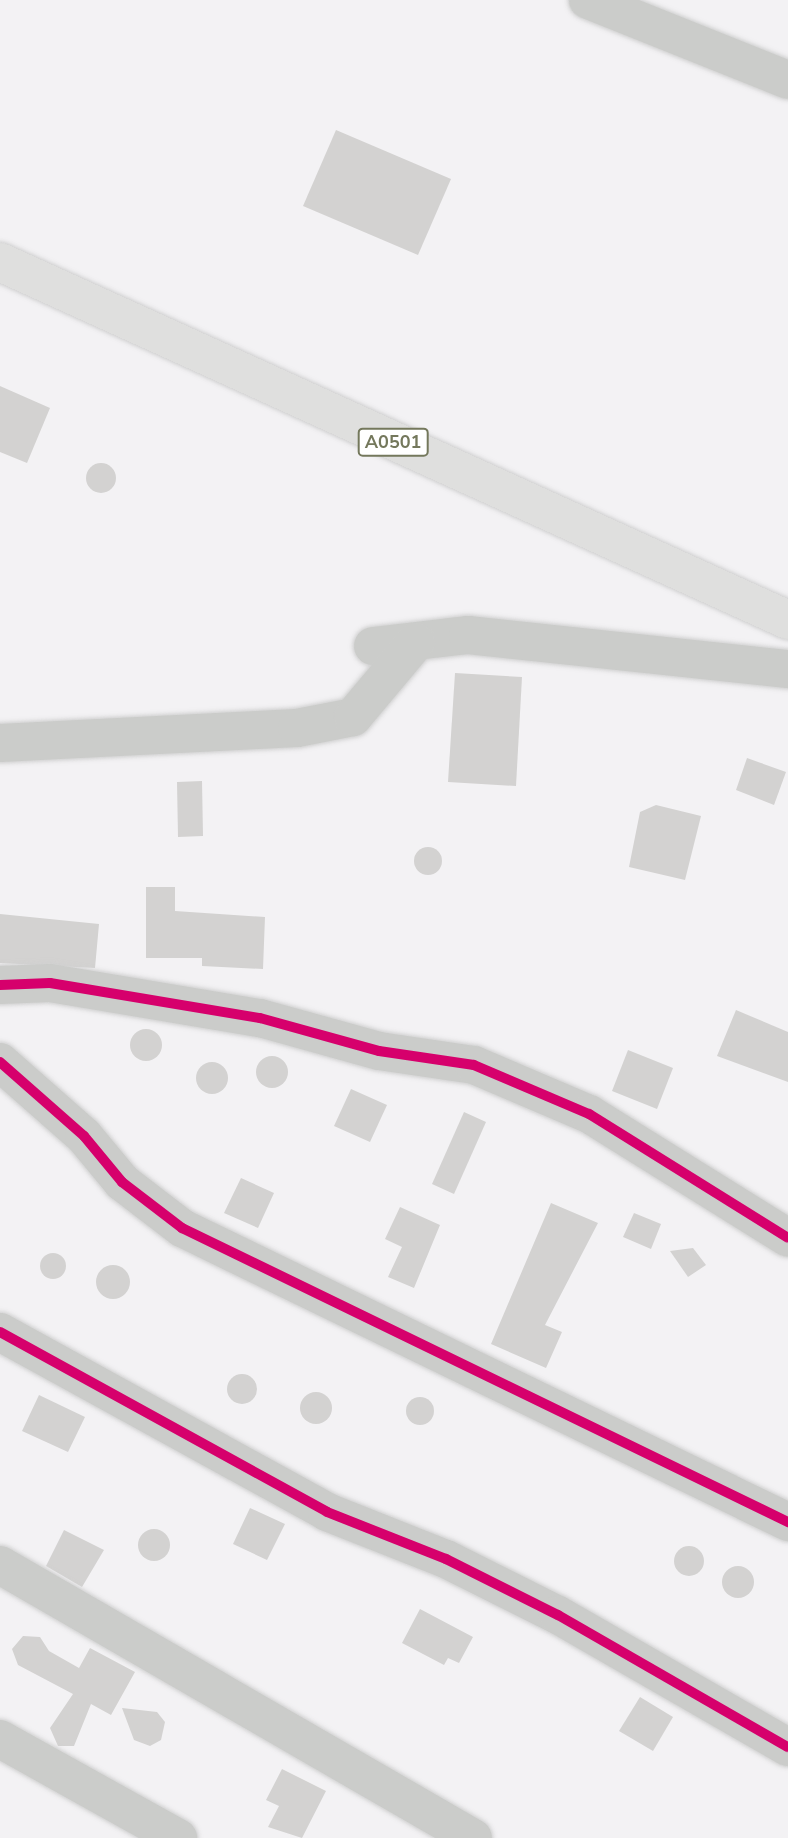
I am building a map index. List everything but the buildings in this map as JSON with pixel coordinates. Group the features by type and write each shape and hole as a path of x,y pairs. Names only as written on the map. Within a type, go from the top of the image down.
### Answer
{"highway":[{"name":"A0501","path":"0,262 788,620"}],"street":[{"path":"588,0 788,80"},
{"path":"373,646 480,636 788,669"},
{"path":"0,743 297,728 353,717 416,642"},
{"path":"0,985 50,983 194,1007 379,1051 474,1065 589,1114 788,1238"},
{"path":"0,1062 84,1136 122,1182 182,1228 788,1522"},
{"path":"0,1332 327,1513 446,1559 595,1635 788,1747"},
{"path":"0,1565 473,1838"},
{"path":"0,1739 178,1838"}],"cycle path":[{"path":"0,985 50,983 260,1018 379,1051 474,1065 589,1114 788,1238"},
{"path":"0,1062 84,1136 122,1182 182,1228 788,1522"},
{"path":"0,1332 327,1512 446,1559 558,1615 788,1747"}]}
